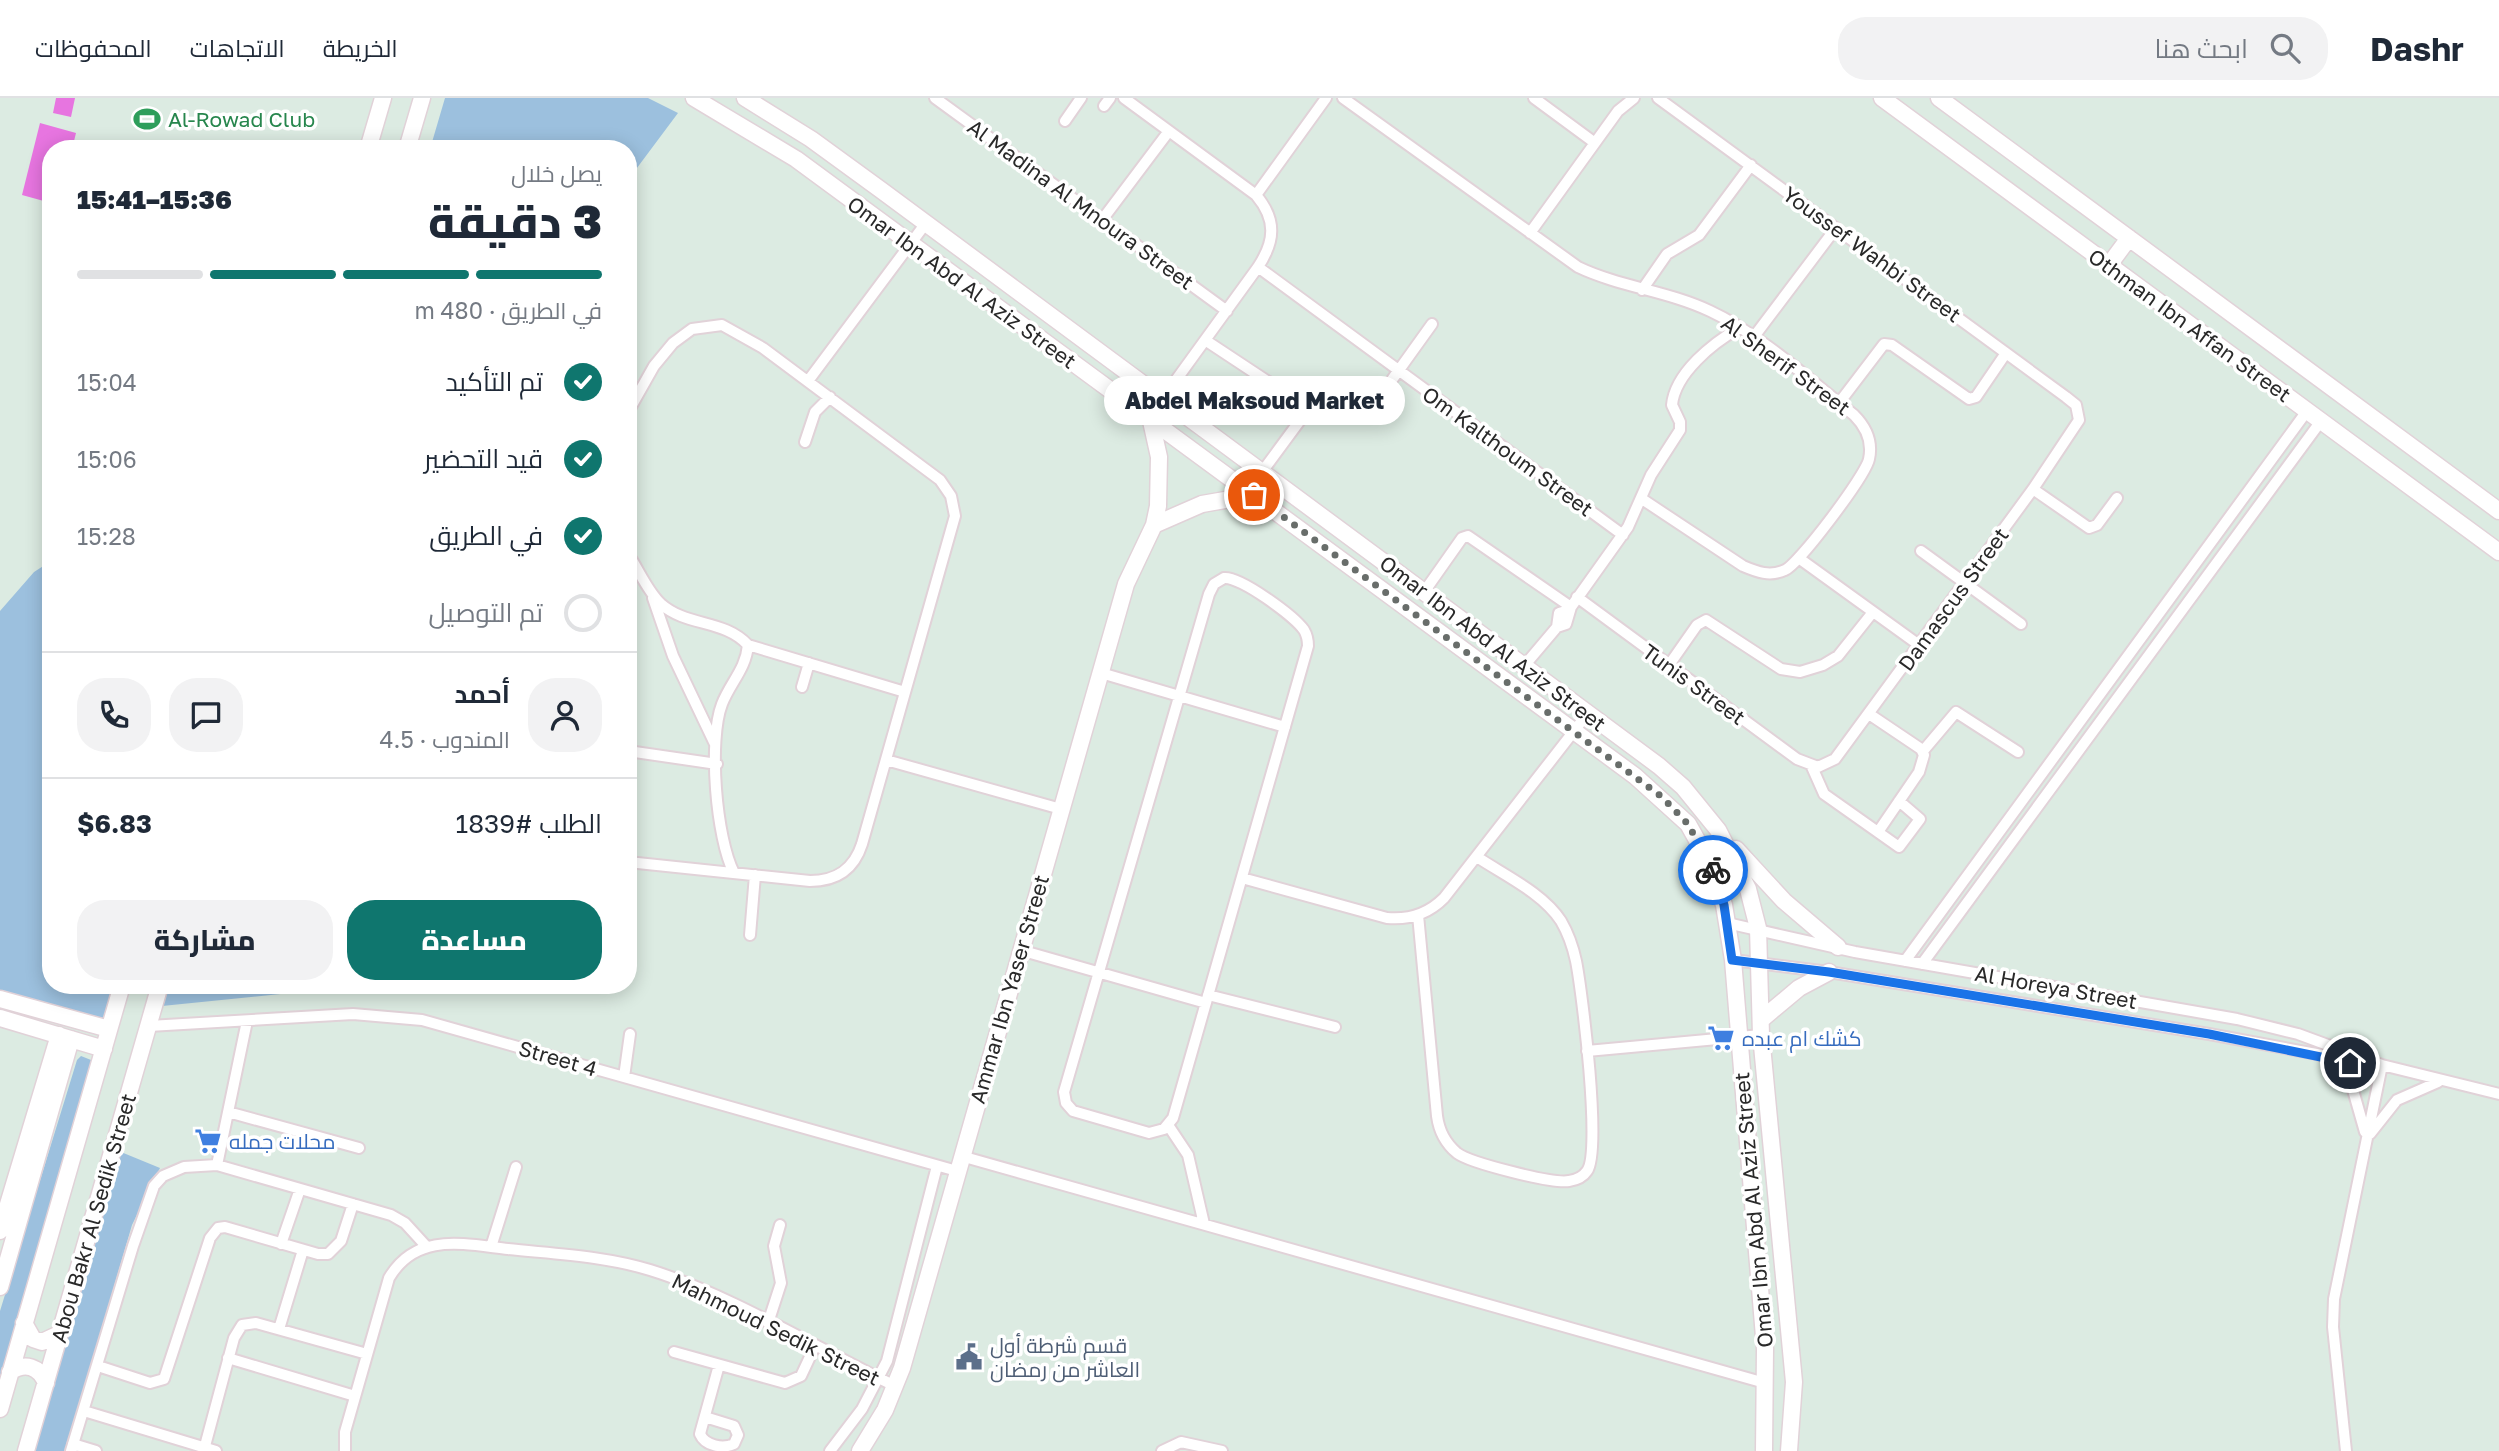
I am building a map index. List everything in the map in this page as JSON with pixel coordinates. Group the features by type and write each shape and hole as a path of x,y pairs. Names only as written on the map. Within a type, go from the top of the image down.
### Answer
{"street":[{"name":"Omar Ibn Abd Al Aziz Street","path":"694,98 761,135 910,243 1574,731 1662,797 1688,824 1720,886 1732,960 1765,1349 1764,1451"},
{"name":"Omar Ibn Abd Al Aziz Street","path":"745,98 811,139 926,222 1588,713 1684,787 1718,830 1748,889 1758,928 1762,1027 1794,1382 1789,1451"},
{"name":"Al Madina Al Mnoura Street","path":"935,98 952,103 1102,220 1227,311"},
{"path":"1065,121 1081,98"},
{"path":"1125,98 1256,195 1267,211 1273,230 1269,250 1258,267 1163,398"},
{"path":"1256,195 1326,98"},
{"name":"Al Sherif Street","path":"1343,98 1578,267 1701,307 1739,328 1839,403 1866,430 1870,442 1869,459 1860,477 1800,559"},
{"path":"1534,98 1595,143"},
{"path":"1530,233 1623,105 1634,98"},
{"name":"Youssef Wahbi Street","path":"1658,98 2072,401 2080,416"},
{"name":"Othman Ibn Affan Street","path":"1882,98 2499,552"},
{"name":"Othman Ibn Affan Street","path":"1939,98 2499,511"},
{"path":"371,140 384,99"},
{"path":"409,140 418,102"},
{"path":"1102,220 1169,131"},
{"path":"1642,290 1667,254 1699,235 1751,165"},
{"path":"808,381 926,222"},
{"path":"1753,338 1836,228"},
{"path":"2109,265 2129,238"},
{"name":"Om Kalthoum Street","path":"1258,267 1623,535"},
{"path":"637,397 666,350 692,329 712,324 740,332 940,480 953,502 953,525 859,853 845,872 822,881 637,863"},
{"path":"1205,340 1267,383 1318,396 1348,414 1361,415 1371,409 1432,324"},
{"path":"1524,666 1557,627 1559,613 1573,605 1623,535 1651,475 1679,430 1680,422 1672,405 1679,386 1703,355 1739,328"},
{"path":"1839,403 1884,344 1894,346 1969,399 1976,397 2006,353"},
{"path":"1262,471 1318,396"},
{"path":"805,442 815,412 830,397"},
{"path":"1905,961 2307,411"},
{"name":"Damascus Street","path":"1812,766 1824,766 1835,760 2033,489 2076,428 2080,416"},
{"name":"Ammar Ibn Yaser Street","path":"860,1451 885,1410 895,1386 1132,569 1154,525 1160,471 1152,421"},
{"path":"1922,964 2321,421"},
{"path":"2033,489 2089,528 2097,525 2116,498"},
{"path":"1154,525 1202,504 1254,495"},
{"path":"1642,499 1752,570 1778,573 1800,559 1919,645"},
{"path":"2235,510 2249,519"},
{"name":"Tunis Street","path":"1424,592 1468,536 1669,665 1797,759 1812,766"},
{"path":"2211,542 2225,552"},
{"path":"1921,551 2021,624"},
{"path":"637,569 651,592 667,609 729,629 748,645 905,692"},
{"path":"1224,578 1236,579 1299,624 1306,634 1308,646 1285,727 1175,1112 1168,1125 1154,1132 1143,1132 1079,1114 1066,1103 1064,1092 1211,588 1224,578"},
{"path":"651,592 673,656 717,748"},
{"path":"1669,665 1697,625 1706,620 1781,669 1809,670 1831,661 1844,650 1873,612"},
{"path":"734,873 720,836 717,764 719,714 726,695 744,666 748,645"},
{"path":"802,687 808,663"},
{"path":"1101,673 1285,727"},
{"path":"1878,832 1921,768 1923,751 1956,712 2018,752"},
{"path":"1242,878 1387,918 1418,915 1444,898 1588,713"},
{"path":"1869,714 1923,751"},
{"path":"637,752 717,764"},
{"path":"886,760 1061,809"},
{"path":"1812,766 1824,794 1899,847 1914,829 1919,816 1899,801"},
{"path":"2013,813 2026,822"},
{"path":"1718,830 1784,901 1838,947"},
{"path":"1990,844 2003,853"},
{"path":"1418,915 1438,1123 1443,1136 1456,1152 1475,1162 1556,1181 1569,1181 1584,1175 1593,1157 1587,1051 1576,964 1563,926 1542,900 1477,857"},
{"path":"750,935 755,875"},
{"name":"Al Horeya Street","path":"1727,923 1905,961 2237,1019 2298,1034 2382,1065 2499,1094"},
{"path":"1020,950 1207,999 1335,1027"},
{"name":"Al Horeya Street","path":"1732,960 1829,972 2382,1065"},
{"path":"1587,1051 1738,1037 1762,1027 1798,988 1829,972"},
{"name":"Abou Bakr Al Sedik Street","path":"0,1409 119,994"},
{"name":"Abou Bakr Al Sedik Street","path":"26,1451 158,994"},
{"path":"0,999 109,1029"},
{"name":"Street 4","path":"149,1026 353,1014 401,1017 441,1025 937,1166 959,1164 1204,1224 1765,1383"},
{"path":"0,1018 104,1049"},
{"path":"217,1165 247,1021"},
{"path":"624,1077 630,1034"},
{"path":"0,1231 65,1037"},
{"path":"0,1287 65,1037"},
{"path":"2324,1057 2353,1090 2366,1139"},
{"path":"2346,1451 2333,1327 2334,1299 2382,1065"},
{"path":"2366,1139 2397,1100 2439,1081"},
{"path":"228,1112 359,1148"},
{"path":"1168,1125 1188,1155 1204,1224"},
{"path":"96,1451 72,1448 154,1186 175,1170 217,1165 391,1215 405,1223 426,1246 405,1258 389,1278 345,1432 345,1451"},
{"path":"830,1451 862,1409 879,1378 893,1343 937,1166"},
{"path":"491,1247 516,1167"},
{"path":"281,1244 300,1188"},
{"path":"98,1366 150,1383 160,1382 166,1375 213,1232 225,1227 318,1255 336,1249 353,1203"},
{"path":"768,1323 781,1283 774,1246 780,1225"},
{"name":"Mahmoud Sedik Street","path":"426,1246 440,1242 491,1247 587,1258 648,1269 693,1286 895,1386"},
{"path":"279,1329 303,1250"},
{"path":"24,1323 33,1339 42,1342 59,1334"},
{"path":"205,1447 236,1331 242,1325 256,1323 367,1354"},
{"path":"674,1352 785,1383 793,1381 806,1369 815,1346"},
{"path":"228,1358 355,1396"},
{"path":"705,1417 719,1365"},
{"path":"10,1372 27,1366 42,1374 46,1383"},
{"path":"84,1410 216,1451"},
{"path":"1162,1451 1181,1442 1223,1451"}],"shaded area":[{"path":"56,98 75,98 71,117 53,113"},
{"path":"445,98 648,98 678,113 637,168 637,140 433,140"},
{"path":"40,123 76,133 74,140 42,140 42,201 22,195"},
{"path":"42,567 42,994 110,994 103,1020 0,994 0,611 34,572"},
{"path":"165,994 280,994 162,1006"},
{"path":"81,1056 91,1060 91,1070 0,1391 0,1311 77,1060"},
{"path":"121,1152 160,1168 132,1225 66,1451 33,1451"}],"way so far":[{"path":"1254,495 1662,797 1688,824 1713,870"}],"place":[{"name":"Al-Rowad Club","path":"147,119"},
{"name":"Abdel Maksoud Market","path":"1254,495"},
{"name":"كشك ام عبده","path":"1721,1038"},
{"name":"محلات جمله","path":"208,1141"},
{"name":"قسم شرطة أول العاشر من رمضان","path":"969,1357"}],"route":[{"path":"1713,870 1720,886 1732,960 1829,972 2140,1025 2209,1034 2350,1063"}]}
